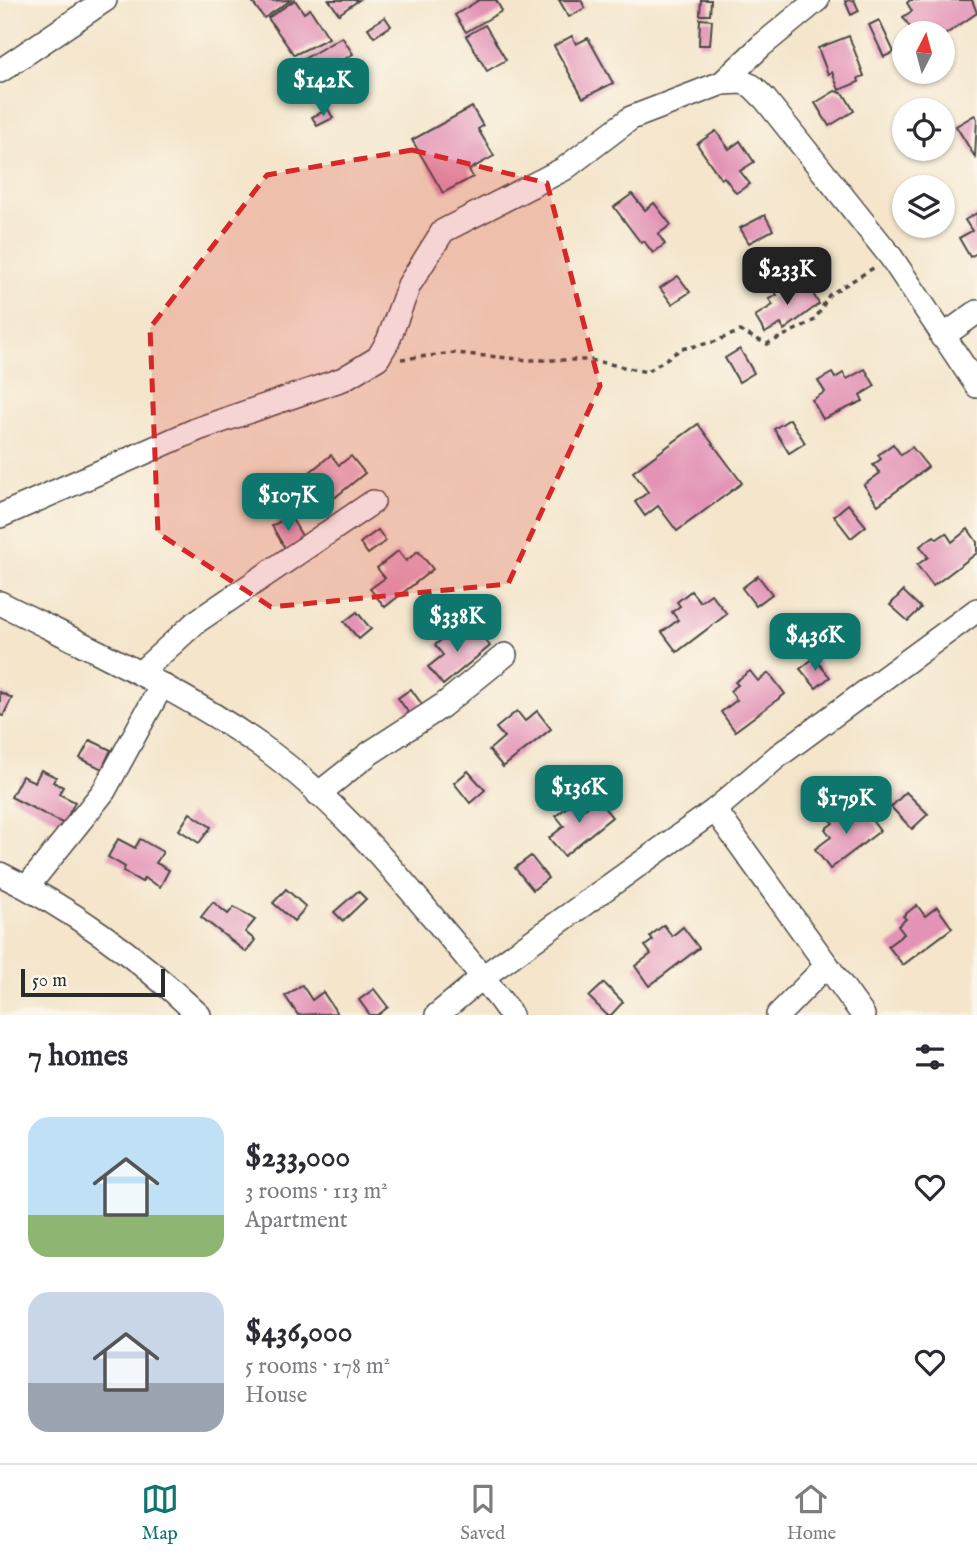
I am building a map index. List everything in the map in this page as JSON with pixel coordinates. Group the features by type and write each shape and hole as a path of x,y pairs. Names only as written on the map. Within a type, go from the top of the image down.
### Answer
{"street":[{"path":"65,0 69,24"},
{"path":"0,71 104,0"},
{"path":"722,83 761,46 817,0"},
{"path":"0,516 198,429 344,379 378,358 388,341 409,285 443,231 564,169 631,118 722,83 742,82 752,86 765,99 891,257 977,386"},
{"path":"942,337 977,312"},
{"path":"140,673 196,622 373,502"},
{"path":"0,603 162,685 264,748 318,794 387,862 484,976 511,1015"},
{"path":"437,1015 484,976 715,810 778,756 977,610"},
{"path":"318,794 370,753 442,706 505,655"},
{"path":"27,887 104,791 162,685"},
{"path":"715,810 863,1015"},
{"path":"0,874 27,887 162,980 199,1015"},
{"path":"778,1015 827,965"}],"path":[{"path":"378,358 465,353 529,360 591,360 647,372 681,349 714,342 740,331 767,344 815,320 829,295 891,257"}],"highlighted area":[{"path":"412,150 547,183 600,386 508,584 271,607 158,533 150,328 267,175"}],"building":[{"path":"257,0 291,0 264,18 253,3"},
{"path":"295,0 304,13 310,9 329,38 294,55 268,18"},
{"path":"329,0 359,0 339,14"},
{"path":"479,0 496,0 502,11 466,32 455,15"},
{"path":"559,0 581,0 585,8 569,17"},
{"path":"701,0 711,0 710,15 700,15"},
{"path":"854,0 859,11 851,15 845,1"},
{"path":"910,0 972,0 977,13 956,27 956,21 906,21 903,17 912,11 907,3"},
{"path":"385,17 391,26 374,37 368,28"},
{"path":"700,19 712,20 710,45 699,45"},
{"path":"879,20 892,53 884,57 869,25"},
{"path":"485,25 506,60 487,71 466,36"},
{"path":"572,36 576,44 588,38 613,83 583,98 554,46"},
{"path":"849,36 864,76 858,78 859,82 839,90 832,72 828,74 818,48"},
{"path":"342,37 353,54 308,81 297,63"},
{"path":"835,91 844,94 854,111 829,126 815,103"},
{"path":"472,107 483,126 478,129 494,156 469,170 473,177 443,193 412,140"},
{"path":"328,109 333,118 317,126 312,117"},
{"path":"975,115 977,119 975,157 956,126"},
{"path":"716,131 729,149 740,141 754,162 740,171 750,184 736,193 724,177 721,179 697,144"},
{"path":"632,194 645,210 654,203 671,225 658,234 665,244 653,253 644,241 641,243 614,207"},
{"path":"977,213 977,253 970,257 959,238 972,231 965,220"},
{"path":"765,215 773,230 749,243 740,228"},
{"path":"678,276 690,292 672,304 660,288"},
{"path":"788,281 795,293 808,285 819,304 784,330 781,324 765,333 755,316 773,305 769,299 777,295 774,290"},
{"path":"740,349 754,373 739,382 725,358"},
{"path":"865,369 875,386 860,395 863,401 823,419 812,400 825,392 818,381 832,373 835,378 843,373 847,379"},
{"path":"790,419 805,443 789,453 774,429"},
{"path":"698,424 742,483 677,531 658,506 645,516 635,502 648,492 633,472"},
{"path":"893,444 901,455 912,447 928,467 878,505 864,485 880,473 873,465 881,459 878,455"},
{"path":"331,455 339,465 351,456 365,473 317,512 303,494 318,482 310,472"},
{"path":"848,504 866,526 851,538 834,516"},
{"path":"290,516 304,539 286,550 272,526"},
{"path":"968,529 977,542 977,553 933,586 917,565 928,557 920,546 934,536 937,539 946,533 952,542"},
{"path":"378,530 386,541 368,554 360,543"},
{"path":"398,551 406,561 418,551 433,569 385,607 370,589 385,578 377,568"},
{"path":"758,576 772,594 756,606 742,588"},
{"path":"691,591 700,602 711,594 727,614 677,652 662,632 678,620 672,612 680,606 677,602"},
{"path":"903,591 921,608 908,621 890,605"},
{"path":"357,612 371,629 359,639 344,622"},
{"path":"456,628 464,638 476,628 490,646 443,685 428,667 443,655 435,645"},
{"path":"814,658 830,677 816,688 800,669"},
{"path":"750,671 758,681 769,673 785,694 735,731 721,712 737,700 730,691 738,685 735,682"},
{"path":"411,689 426,710 413,719 398,698"},
{"path":"0,692 12,698 3,716 0,715"},
{"path":"517,711 525,721 537,711 551,729 503,767 489,750 504,737 496,728"},
{"path":"90,740 111,750 102,769 80,758"},
{"path":"41,770 56,777 53,782 63,787 59,794 75,802 64,824 11,797 22,776 35,782"},
{"path":"468,771 485,790 470,803 454,783"},
{"path":"906,792 928,814 912,829 891,807"},
{"path":"577,799 585,809 597,799 612,817 564,856 549,838 564,826 556,816"},
{"path":"844,808 852,819 864,810 880,831 830,869 815,849 831,837 825,829 833,823 830,819"},
{"path":"190,813 211,827 199,843 179,830"},
{"path":"118,839 135,848 140,839 163,852 156,863 169,870 160,887 144,878 142,882 123,871 125,867 108,857"},
{"path":"531,856 548,878 533,890 515,868"},
{"path":"286,889 306,907 294,921 273,903"},
{"path":"358,891 366,899 343,921 334,912"},
{"path":"213,902 228,914 234,907 255,920 245,932 255,940 246,952 201,917"},
{"path":"917,905 925,916 937,907 952,928 903,965 888,946 904,934 898,926 906,919 903,916"},
{"path":"664,925 672,936 683,927 699,948 649,986 635,966 651,954 645,946 653,940 650,936"},
{"path":"604,983 623,1002 611,1015 607,1015 589,997"},
{"path":"302,985 312,1000 323,992 337,1013 298,1015 285,996"},
{"path":"374,989 388,1007 378,1015 370,1015 359,1000"}]}
